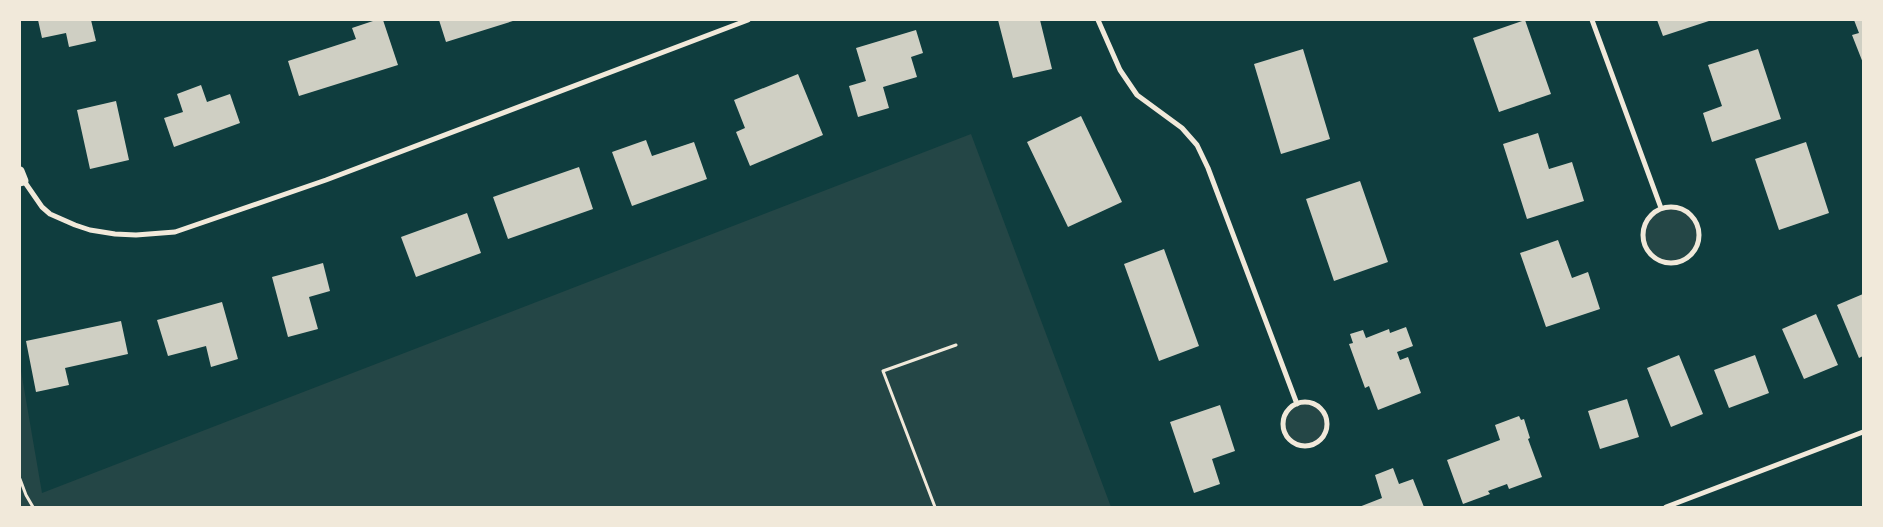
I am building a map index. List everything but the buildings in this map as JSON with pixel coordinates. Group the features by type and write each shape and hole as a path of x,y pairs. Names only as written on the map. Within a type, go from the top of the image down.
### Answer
{"street":[{"path":"20,171 22,181 42,207 50,214 75,225 90,230 115,234 143,235 175,232 326,180 748,20"},
{"path":"1098,20 1120,70 1137,95 1182,128 1197,145 1208,168 1297,404"},
{"path":"1592,20 1661,208"},
{"path":"1669,206 1678,208 1692,217 1697,224 1698,241 1695,248 1683,260 1674,263 1656,259 1649,253 1642,236 1647,219 1661,208 1669,206"},
{"path":"1304,402 1317,406 1326,417 1324,435 1315,444 1301,446 1289,440 1285,434 1284,420 1286,413 1297,404 1304,402"},
{"path":"1666,507 1863,432"}],"path":[{"path":"935,507 883,372 956,345"},
{"path":"20,479 33,507"}],"shaded area":[{"path":"971,134 1111,507 20,507 20,365 42,493"},
{"path":"1671,207 1682,209 1691,215 1697,224 1699,235 1697,246 1691,255 1682,261 1671,263 1660,261 1651,255 1645,246 1643,235 1645,224 1651,215 1660,209"},
{"path":"1305,402 1317,406 1323,412 1327,424 1323,436 1317,442 1305,446 1293,442 1287,436 1283,424 1287,412 1293,406"}]}
